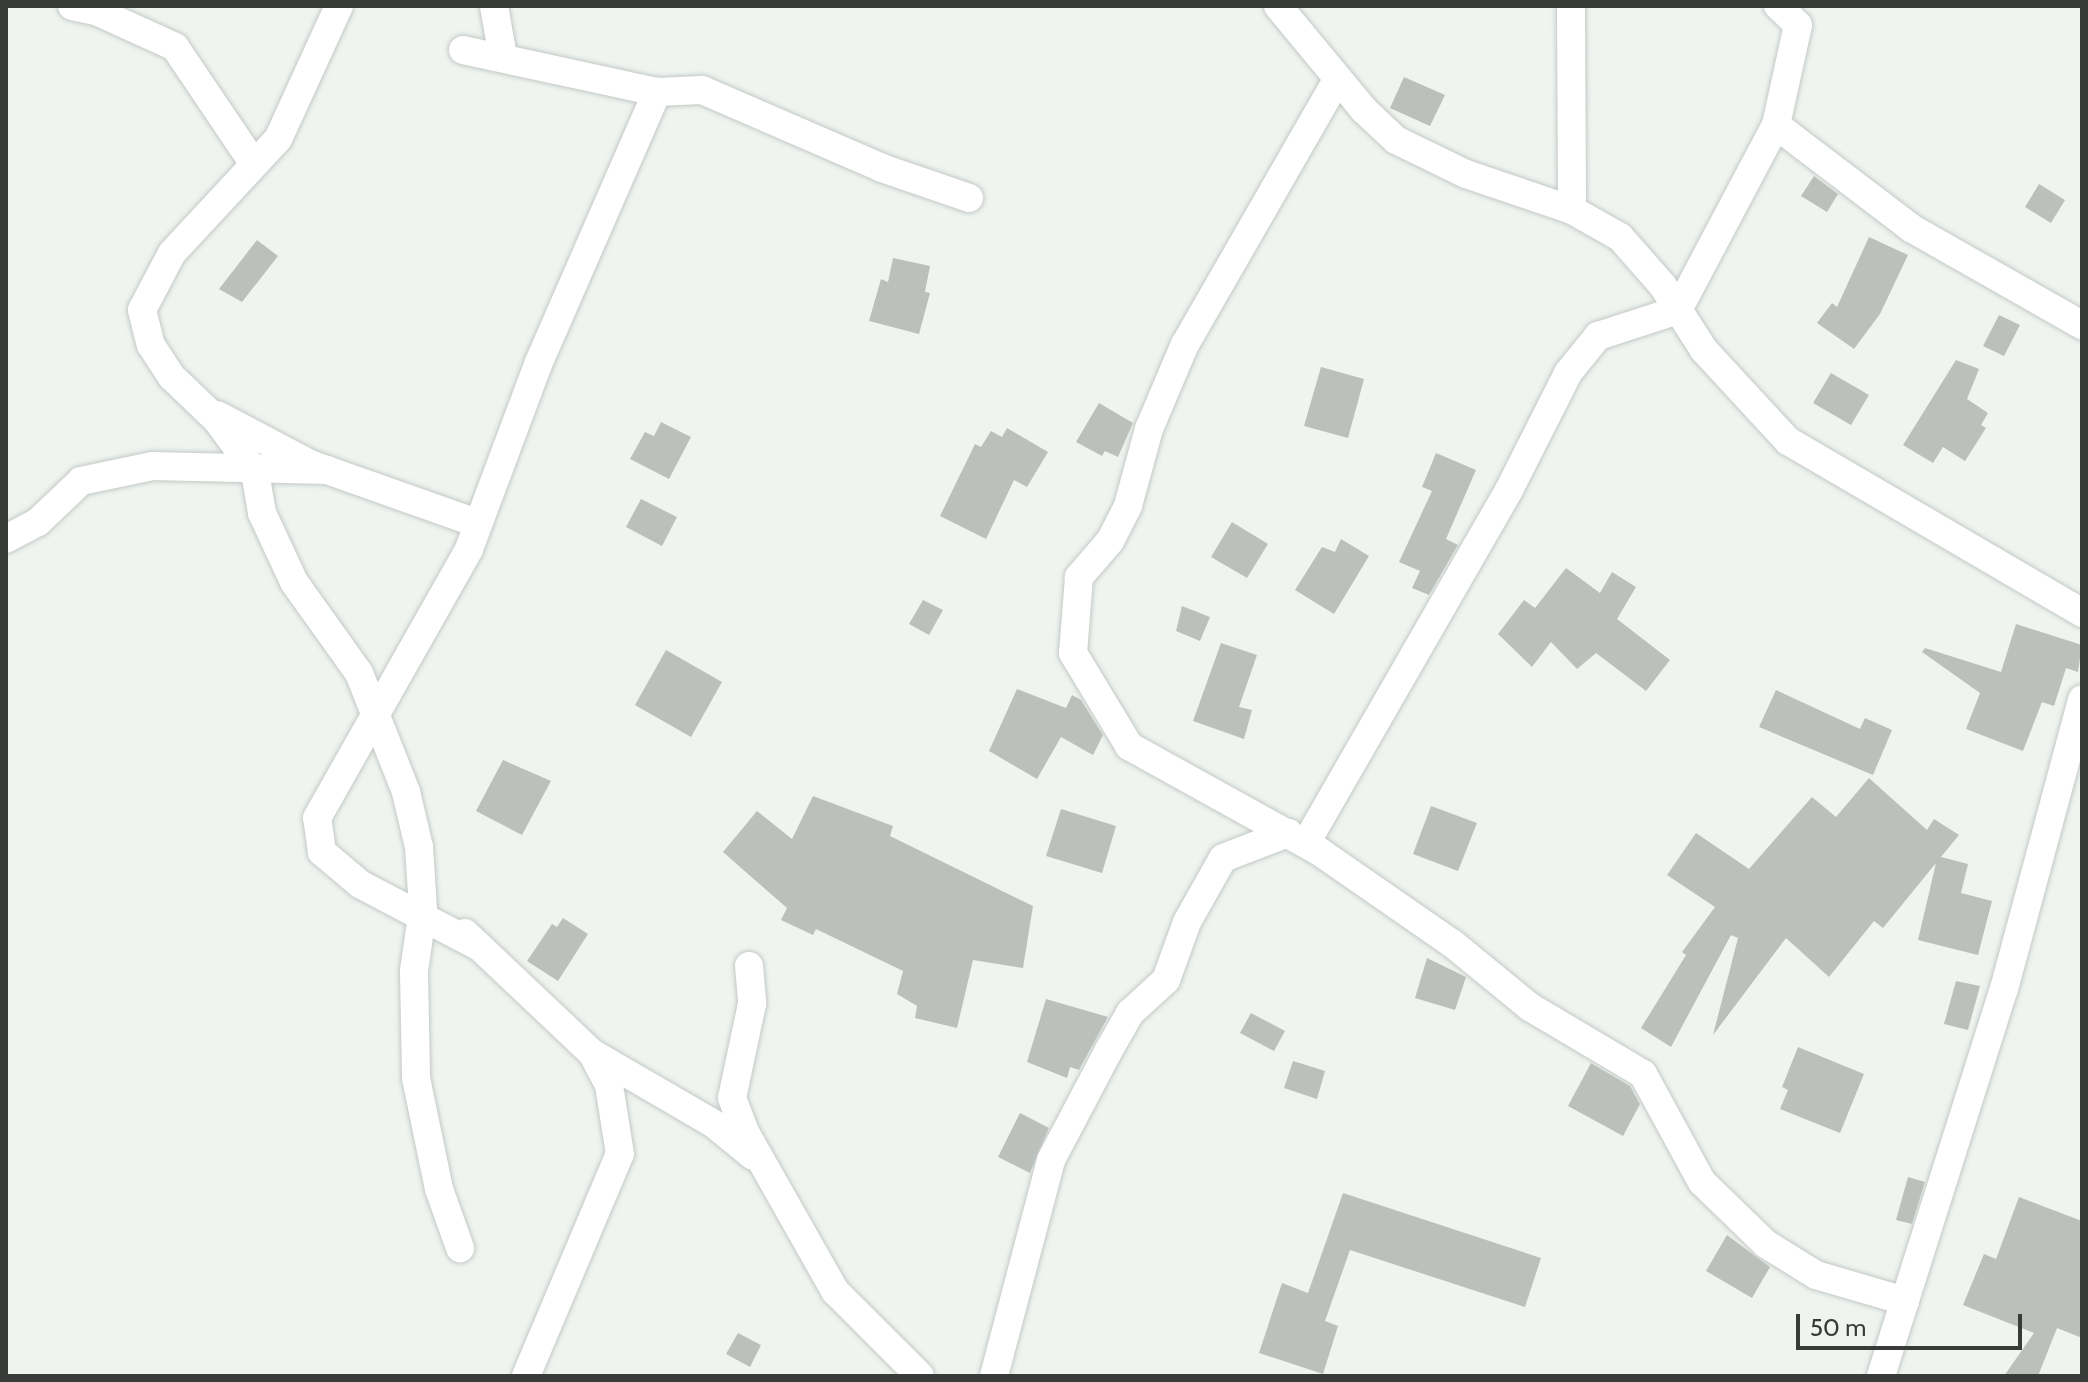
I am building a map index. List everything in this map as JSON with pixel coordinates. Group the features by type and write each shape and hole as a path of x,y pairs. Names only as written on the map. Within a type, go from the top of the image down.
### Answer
{"street":[{"path":"72,6 175,47 254,164"},
{"path":"127,6 141,31"},
{"path":"339,6 278,139 172,253 142,310 151,345 172,377 206,409 255,472 262,513 294,582 359,673 406,792 421,880 423,914 414,971 416,1078 439,1189 460,1248"},
{"path":"494,6 503,57"},
{"path":"1278,6 1337,80 1396,140 1466,174 1572,210 1620,237 1678,310 1704,350 1788,441 2082,613"},
{"path":"1571,6 1572,210"},
{"path":"994,1376 1051,1160 1130,1013 1166,980 1187,922 1223,858 1297,838 1509,490 1568,373 1598,336 1678,310 1776,125 1798,25 1778,6"},
{"path":"463,50 657,92 702,90 882,168 969,198"},
{"path":"1337,80 1185,344 1149,429 1128,506 1110,541 1079,577 1073,653 1129,746 1297,838 1453,944 1530,1007 1643,1074 1702,1182 1766,1244 1816,1275 1905,1301"},
{"path":"476,945 423,914 360,884 322,852 317,818 469,549 539,362 657,92"},
{"path":"1776,125 1911,228 2082,325"},
{"path":"206,409 327,470 477,523"},
{"path":"6,539 38,522 81,481 152,466 255,472 327,470"},
{"path":"1881,1376 1937,1212 2048,842 2082,699"},
{"path":"421,880 476,945 592,1053 714,1124 762,1163"},
{"path":"749,966 752,1004 732,1098 762,1163 835,1291 920,1376"},
{"path":"526,1376 620,1154 609,1085 592,1053"}],"building":[{"path":"1404,77 1445,95 1430,126 1390,108"},
{"path":"1814,176 1838,194 1827,212 1801,196"},
{"path":"2039,184 2065,200 2051,223 2025,207"},
{"path":"1869,237 1908,255 1880,314 1854,349 1817,323 1832,303 1837,307"},
{"path":"257,240 278,256 242,302 219,289"},
{"path":"893,258 930,266 925,292 930,293 919,334 869,321 881,279 888,282"},
{"path":"1999,315 2020,325 2004,356 1983,346"},
{"path":"1956,360 1979,369 1967,399 1988,413 1981,425 1986,428 1965,461 1943,447 1933,463 1903,445"},
{"path":"1321,367 1364,379 1348,438 1304,426"},
{"path":"1831,373 1869,395 1851,425 1813,403"},
{"path":"1099,403 1133,423 1118,457 1105,451 1102,456 1076,442"},
{"path":"661,422 691,437 669,479 630,459 645,432 654,436"},
{"path":"1007,428 1048,452 1027,487 1014,480 986,539 940,516 975,444 981,447 991,431 1002,437"},
{"path":"1436,453 1476,470 1446,539 1458,545 1429,595 1412,588 1420,571 1399,562 1432,491 1422,487"},
{"path":"641,499 677,517 662,546 626,527"},
{"path":"1232,522 1268,544 1247,578 1211,557"},
{"path":"1341,539 1369,556 1334,614 1295,590 1322,547 1335,552"},
{"path":"1566,568 1600,593 1612,572 1636,587 1617,619 1670,660 1646,691 1596,653 1577,669 1551,642 1532,667 1498,634 1524,600 1535,608"},
{"path":"923,600 943,610 929,635 909,624"},
{"path":"1182,606 1210,617 1200,641 1176,631"},
{"path":"2016,624 2082,645 2078,672 2066,668 2054,706 2042,702 2023,751 1966,729 1980,693 1922,652 1925,648 2001,672"},
{"path":"1221,643 1257,655 1239,707 1252,710 1244,739 1193,721"},
{"path":"666,650 722,682 691,737 635,705"},
{"path":"1017,689 1066,708 1072,695 1081,700 1103,735 1093,755 1061,737 1037,779 989,751"},
{"path":"1776,690 1860,729 1865,718 1892,730 1873,775 1759,727"},
{"path":"503,760 551,781 522,835 476,811"},
{"path":"1869,778 1927,830 1934,819 1959,835 1941,857 1968,864 1961,893 1992,901 1978,955 1918,940 1936,863 1883,928 1874,921 1829,977 1786,938 1713,1035 1738,938 1731,935 1671,1047 1641,1028 1686,955 1682,952 1715,907 1667,875 1696,833 1749,869 1812,797 1836,817"},
{"path":"813,796 893,826 890,836 1033,906 1023,968 973,960 957,1028 915,1018 917,1006 897,994 903,971 816,929 813,935 781,920 787,908 723,852 757,811 792,839"},
{"path":"1431,806 1477,823 1458,871 1413,854"},
{"path":"1061,809 1116,826 1102,873 1046,856"},
{"path":"563,918 588,934 558,981 527,961 552,924 557,927"},
{"path":"1427,958 1466,977 1455,1010 1415,998"},
{"path":"1956,981 1980,986 1968,1030 1944,1024"},
{"path":"1046,999 1108,1017 1079,1070 1070,1067 1067,1078 1027,1062"},
{"path":"1251,1013 1285,1031 1274,1051 1240,1033"},
{"path":"1798,1047 1864,1074 1840,1133 1780,1109 1788,1090 1782,1087"},
{"path":"1293,1061 1325,1071 1317,1099 1284,1088"},
{"path":"1591,1063 1630,1086 1640,1104 1623,1136 1568,1106"},
{"path":"1020,1113 1049,1128 1030,1173 998,1157"},
{"path":"1908,1177 1925,1182 1912,1224 1896,1220"},
{"path":"1343,1193 1541,1258 1525,1307 1350,1250 1325,1321 1338,1326 1323,1374 1259,1353 1282,1283 1308,1293"},
{"path":"2019,1197 2082,1221 2082,1338 2057,1328 2038,1376 2004,1376 2034,1333 1963,1305 1984,1254 1996,1259"},
{"path":"1727,1235 1770,1267 1752,1298 1706,1271"},
{"path":"738,1333 761,1345 750,1367 726,1354"}]}
